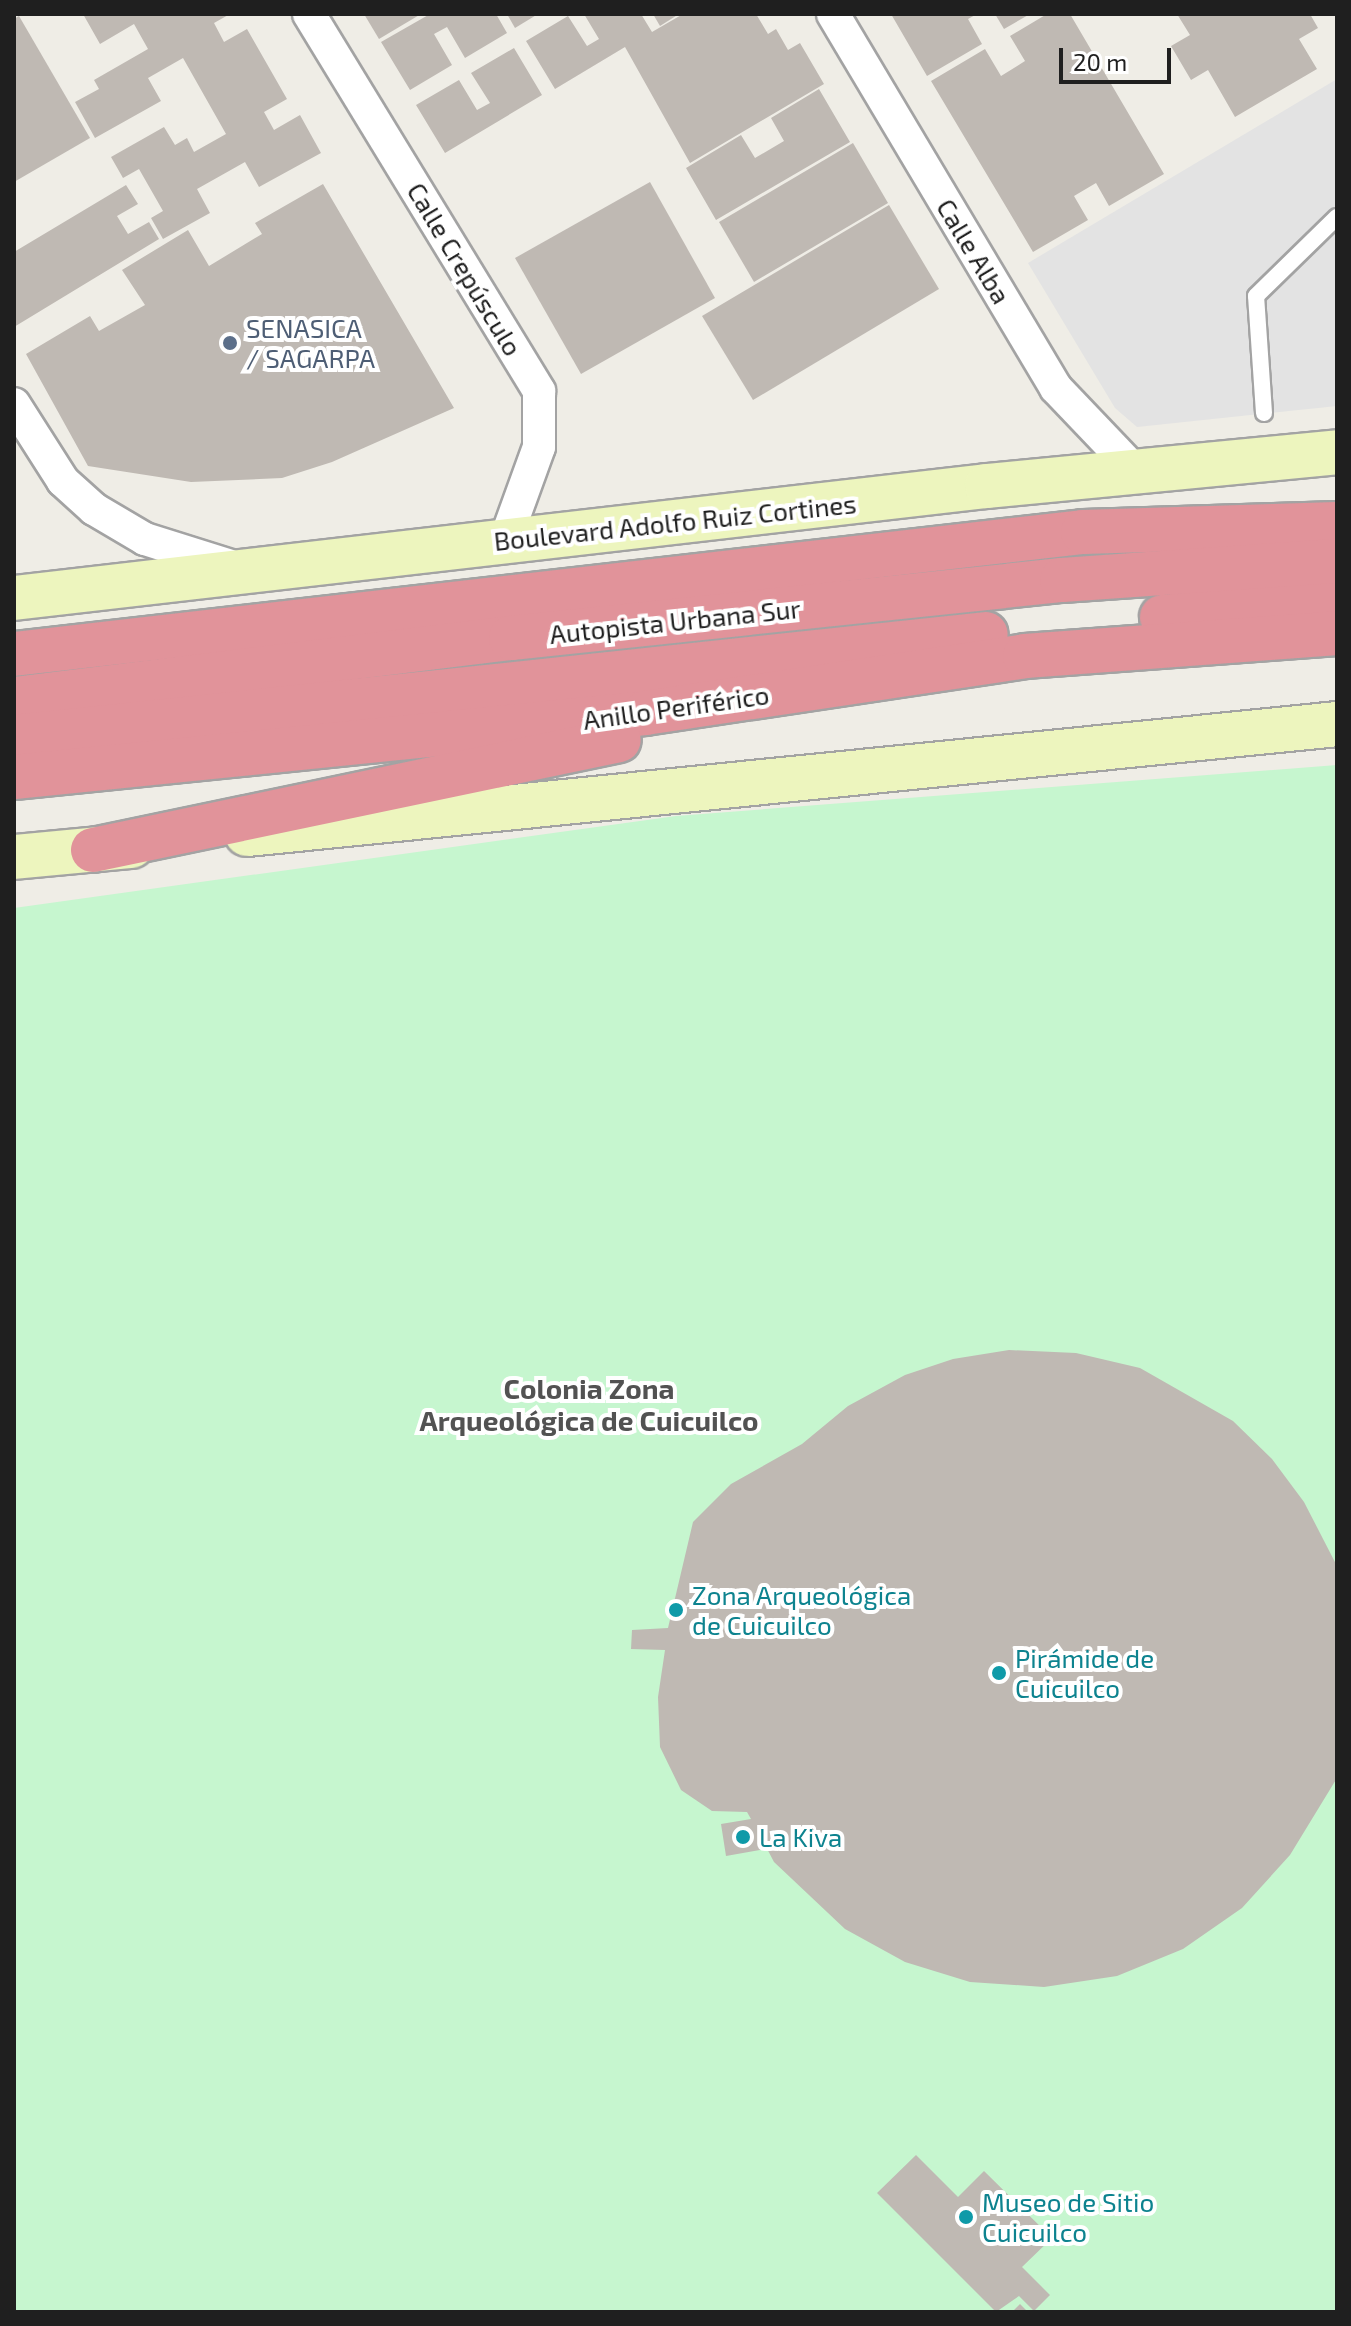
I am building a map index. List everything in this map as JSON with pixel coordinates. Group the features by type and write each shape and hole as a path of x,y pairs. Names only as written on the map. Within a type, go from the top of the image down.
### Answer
{"highway":[{"path":"14,654 1083,532 1337,524"},
{"name":"Autopista Urbana Sur","path":"14,699 511,638 1062,580 1337,561"},
{"name":"Autopista Urbana Sur","path":"14,737 633,668 1337,600"},
{"name":"Anillo Periférico","path":"14,777 645,713 1025,656 1337,633"},
{"path":"93,850 1025,656"}],"main road":[{"name":"Boulevard Adolfo Ruiz Cortines","path":"14,598 505,541 1337,452"},
{"path":"14,857 1337,724"}],"street":[{"name":"Calle Crepúsculo","path":"309,14 539,391 539,447 505,541"},
{"name":"Calle Alba","path":"833,14 1056,388 1136,472"},
{"path":"14,404 63,481 94,509 145,539 250,572"}],"lane":[{"path":"1264,413 1256,296 1337,217"}],"green space":[{"name":"Zona Arqueológica de Cuicuilco","path":"1337,765 1337,2312 14,2312 14,908 676,816"}],"shaded area":[{"path":"1337,79 1337,406 1137,427 1115,408 1028,263"}],"building":[{"path":"83,14 230,14 214,23 224,42 247,29 287,99 264,112 274,130 300,115 321,153 259,187 245,162 197,189 210,213 163,239 151,218 163,211 139,169 123,178 111,157 164,127 175,145 187,138 194,152 226,134 183,58 148,78 161,101 95,138 75,102 99,89 94,80 148,49 134,24 100,44"},
{"path":"364,14 421,14 379,39"},
{"path":"430,14 496,14 507,33 465,58 447,27 434,34 452,65 410,90 381,42"},
{"path":"507,14 538,14 515,28"},
{"path":"584,14 641,14 652,32 683,14 756,14 768,34 776,29 788,50 800,43 824,84 690,163 625,47 555,89 526,41 568,16 587,46 599,39"},
{"path":"653,14 679,14 660,26"},
{"path":"891,14 977,14 968,19 982,44 927,76"},
{"path":"995,14 1030,14 1004,29"},
{"path":"1047,14 1070,14 1164,174 1109,206 1096,183 1074,196 1088,220 1033,252 931,81 985,49 1001,76 1025,61 1010,36"},
{"path":"1177,14 1310,14 1318,28 1299,39 1317,69 1235,117 1208,70 1191,80 1171,46 1190,35"},
{"path":"19,16 90,138 14,182 14,19"},
{"path":"514,48 542,95 445,153 416,105 459,80 477,110 490,103 471,73"},
{"path":"819,89 850,142 716,220 686,168 741,135 755,158 784,141 771,118"},
{"path":"853,143 888,203 754,282 719,222"},
{"path":"650,182 715,298 581,374 515,258"},
{"name":"SENASICA / SAGARPA","path":"323,184 454,408 332,462 282,478 191,482 88,466 26,354 90,316 99,331 145,305 122,270 188,230 209,266 262,234 255,223"},
{"path":"126,185 138,204 117,216 128,234 149,222 159,239 14,327 14,252"},
{"path":"889,205 939,289 753,400 702,316"},
{"name":"Pirámide de Cuicuilco","path":"1009,1350 1076,1353 1140,1368 1233,1421 1272,1459 1304,1502 1337,1566 1337,1778 1290,1855 1242,1908 1183,1949 1117,1976 1044,1987 970,1982 905,1962 845,1929 774,1862 764,1843 766,1849 726,1856 721,1824 751,1819 747,1812 712,1811 681,1790 660,1747 658,1697 665,1650 631,1649 632,1630 668,1628 693,1522 731,1484 802,1444 848,1406 905,1375 953,1359"},
{"name":"Museo de Sitio Cuicuilco","path":"916,2155 958,2197 984,2171 1052,2238 1022,2267 1050,2295 1034,2311 1019,2296 996,2312 877,2193"},
{"path":"1020,2304 1028,2312 1012,2312"}],"place":[{"name":"SENASICA / SAGARPA","path":"230,343"},
{"name":"Zona Arqueológica de Cuicuilco","path":"676,1610"},
{"name":"Pirámide de Cuicuilco","path":"999,1673"},
{"name":"La Kiva","path":"743,1837"},
{"name":"Museo de Sitio Cuicuilco","path":"966,2217"}],"district":[{"name":"Colonia Zona Arqueológica de Cuicuilco","path":"589,1404"}]}
